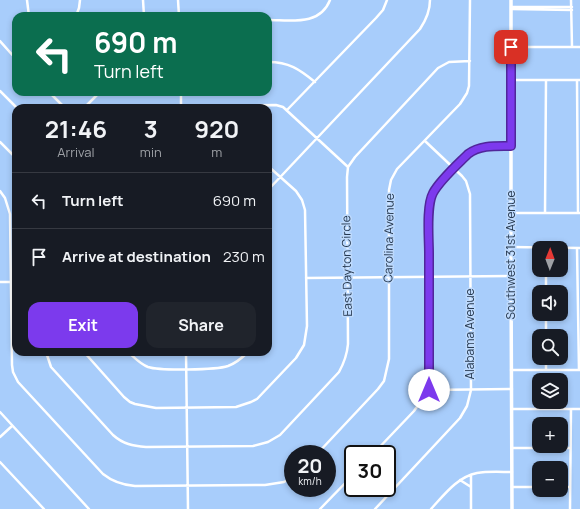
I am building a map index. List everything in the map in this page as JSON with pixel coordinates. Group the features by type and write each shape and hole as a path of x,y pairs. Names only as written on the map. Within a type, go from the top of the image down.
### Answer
{"main road":[{"name":"Southwest 31st Avenue","path":"511,0 510,276 512,509"}],"street":[{"path":"27,0 28,12"},
{"path":"78,12 80,0"},
{"path":"143,0 144,12"},
{"path":"178,0 179,12"},
{"path":"272,20 306,20 313,18 324,12 330,0"},
{"path":"288,110 376,18 383,10 387,0"},
{"path":"272,186 420,29 429,12 430,0"},
{"name":"Carolina Avenue","path":"325,445 384,381 389,359 388,277 389,190 391,180 397,169 464,99 469,86 470,0"},
{"path":"571,0 572,47"},
{"path":"511,8 572,8"},
{"path":"0,41 12,54"},
{"path":"511,47 580,47"},
{"path":"272,105 283,107 288,110 348,167 355,157 438,68 449,62 470,61"},
{"path":"272,62 284,63 300,70 315,82"},
{"path":"511,80 579,80 579,213 511,213"},
{"path":"545,213 546,80"},
{"path":"0,91 13,104"},
{"path":"53,96 61,104"},
{"path":"88,104 95,96"},
{"name":"Alabama Avenue","path":"375,509 460,418 468,406 471,390 470,194 466,182 425,141"},
{"path":"0,142 12,154"},
{"path":"382,445 414,411 429,390 430,199 438,186 468,154 479,148 511,146"},
{"name":"East Dayton Circle","path":"47,356 51,367 118,440 131,445 187,447 252,446 268,442 280,435 339,372 344,364 347,354 346,177 348,167"},
{"path":"88,356 130,402 149,408 236,407 257,399 296,358 304,345 307,333 305,210 302,200 296,192 272,170"},
{"path":"0,191 5,198 10,214 13,372 18,382 96,468 114,482 122,485 135,486 270,484 284,482"},
{"path":"510,247 532,248"},
{"path":"511,370 579,370 579,248 568,248"},
{"path":"306,278 510,276"},
{"path":"0,282 11,282"},
{"path":"132,356 148,367 186,370 220,368 237,362 244,356"},
{"path":"186,356 188,509"},
{"path":"546,365 546,370"},
{"path":"429,390 512,389"},
{"path":"512,409 580,409"},
{"path":"570,509 571,409"},
{"path":"0,412 89,509"},
{"path":"0,437 12,426"},
{"path":"512,448 570,448"},
{"path":"0,462 44,509"},
{"path":"430,509 460,480 471,474 478,472 512,472"},
{"path":"471,474 471,509"},
{"path":"460,480 471,486"},
{"path":"320,509 344,484"},
{"path":"512,486 532,487"}],"route":[{"path":"429,390 430,199 438,186 473,150 486,146 511,146 511,47"}]}
